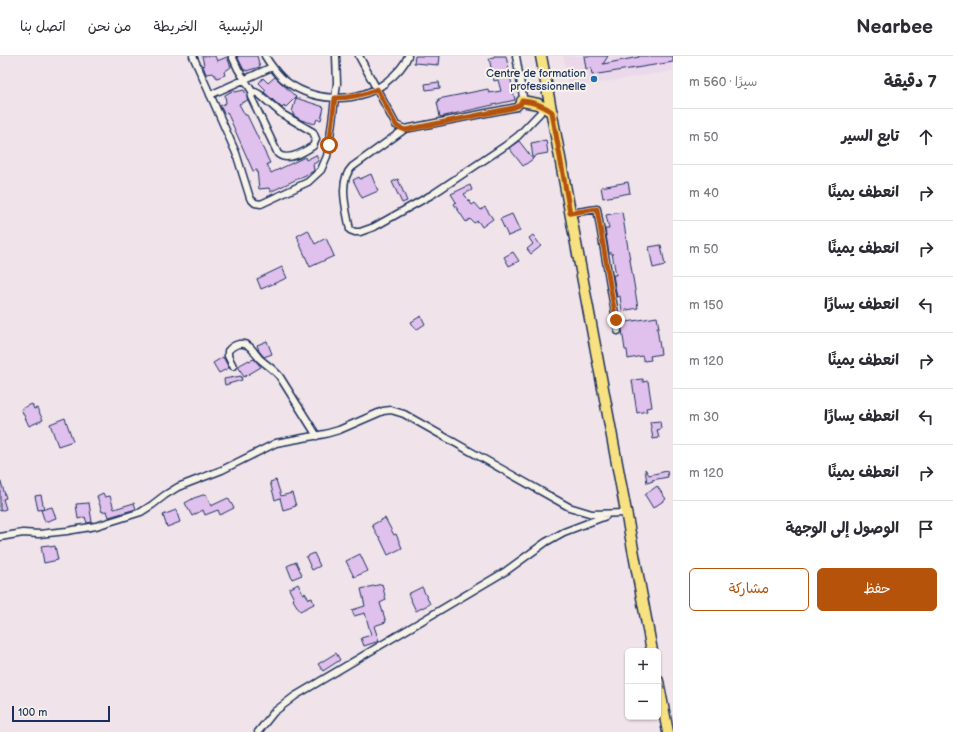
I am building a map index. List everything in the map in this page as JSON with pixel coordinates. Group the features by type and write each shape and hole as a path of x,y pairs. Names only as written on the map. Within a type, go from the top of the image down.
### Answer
{"main road":[{"path":"541,56 651,648"},
{"path":"522,101 538,104 552,112"},
{"path":"659,684 668,732"}],"street":[{"path":"193,56 236,153 250,198 255,203 260,204 308,182 321,170 327,156 329,145 337,75 336,56"},
{"path":"232,56 244,80 253,93 251,97 278,154 287,158 313,146 316,139 313,132 282,114 257,92 253,93"},
{"path":"265,56 272,67 292,85 316,95 335,98 348,98 377,89 399,71 406,63 408,56"},
{"path":"359,56 396,125 405,130"},
{"path":"516,56 523,93 520,105 513,108 405,130 352,167 347,173 345,181 345,193 350,230 360,232 374,227 433,194 505,146 518,136 540,113"},
{"path":"210,95 272,67"},
{"path":"570,213 597,209 618,331"},
{"path":"233,366 228,356 230,348 240,344 248,346 262,361 276,371 317,436"},
{"path":"0,537 23,533 39,534 67,531 96,526 141,512 165,494 178,487 222,470 276,443 317,436 339,430 383,411 396,411 404,414 569,506 592,514 626,513"},
{"path":"258,732 274,712 295,696 506,571 546,542 564,532 612,514"}],"shaded area":[{"name":"Centre de formation professionnelle","path":"563,56 673,56 673,71 569,88"}],"building":[{"path":"202,56 215,56 217,61 227,57 231,67 224,72 225,75 217,78 213,73 206,74"},
{"path":"237,56 257,56 260,67 246,71 244,70"},
{"path":"415,56 439,56 438,65 414,63"},
{"path":"494,56 506,56 515,100 440,117 437,102 439,102 438,99 488,89 489,93 501,91 498,80 494,81 489,58"},
{"path":"584,56 608,56 603,64 639,57 638,56 673,56 673,62 592,75 591,68 586,69"},
{"path":"275,77 296,97 285,108 284,106 282,108 264,92 266,90 259,83 263,78 268,83"},
{"path":"439,82 440,88 426,90 425,84"},
{"path":"234,90 235,92 244,90 247,96 248,100 239,104 245,115 247,115 270,163 267,164 271,173 305,157 306,160 316,155 319,161 313,164 314,171 270,192 269,188 259,189 257,170 253,171 227,112 224,113 220,106 226,103 225,95"},
{"path":"296,98 324,107 321,120 317,119 315,124 301,120 293,115 292,112"},
{"path":"546,140 548,153 537,155 533,158 531,143"},
{"path":"519,141 533,159 523,166 509,148"},
{"path":"371,174 378,191 362,198 353,180 359,177 360,179"},
{"path":"398,179 407,201 402,203 392,182"},
{"path":"628,182 630,193 603,198 601,187"},
{"path":"470,185 472,190 464,194 472,205 475,203 481,210 485,207 493,219 482,227 478,221 474,223 470,219 466,222 454,204 456,202 451,194"},
{"path":"622,212 638,308 622,311 620,296 617,297 613,275 616,275 612,253 609,253 605,229 609,229 606,215"},
{"path":"512,214 520,231 508,236 500,219"},
{"path":"308,230 315,244 326,238 334,256 310,267 297,236"},
{"path":"533,235 541,246 531,254 527,249 533,244 529,238"},
{"path":"661,245 665,265 653,268 649,247"},
{"path":"513,252 519,261 509,266 504,257"},
{"path":"282,267 287,278 261,289 257,279"},
{"path":"421,316 425,324 416,330 411,322"},
{"path":"657,317 661,354 650,356 651,360 644,361 642,356 628,359 627,350 625,350 621,323"},
{"path":"267,341 272,354 264,357 259,351 257,345"},
{"path":"223,357 229,368 219,373 213,363"},
{"path":"254,359 261,367 244,377 238,366"},
{"path":"241,376 242,380 225,385 224,379"},
{"path":"643,379 643,382 648,381 652,407 646,408 647,411 637,413 632,380"},
{"path":"32,404 34,409 37,408 43,420 29,426 21,409"},
{"path":"65,418 73,441 58,446 50,424"},
{"path":"660,421 661,429 657,430 659,438 653,439 650,422"},
{"path":"645,469 649,475 667,471 668,477 652,480 653,481 647,483"},
{"path":"276,480 281,496 292,493 296,506 283,510 280,498 275,500 270,482"},
{"path":"0,482 6,498 3,499 6,509 0,511"},
{"path":"657,486 666,499 653,508 645,495"},
{"path":"103,493 105,497 110,496 114,509 134,503 136,509 109,517 107,511 102,512 97,496"},
{"path":"206,494 211,506 228,498 234,508 220,515 218,510 205,515 203,510 192,516 185,503"},
{"path":"41,495 44,509 38,510 35,496"},
{"path":"89,503 92,522 87,523 85,517 78,519 76,504"},
{"path":"52,507 56,518 45,522 41,510"},
{"path":"176,510 180,522 167,527 163,515"},
{"path":"385,518 394,535 396,534 402,548 388,555 372,525"},
{"path":"49,545 50,547 55,546 58,560 44,563 41,546"},
{"path":"314,553 320,566 312,570 306,557"},
{"path":"360,554 368,571 354,577 346,561"},
{"path":"296,562 302,575 292,579 287,566"},
{"path":"298,584 303,594 305,593 309,599 312,598 314,604 300,611 293,600 294,599 289,589"},
{"path":"382,584 386,600 380,603 386,622 374,626 379,641 364,646 361,638 371,635 365,613 354,616 352,610 365,606 361,589"},
{"path":"422,587 430,604 416,611 408,594"},
{"path":"336,653 340,660 323,671 318,664"}],"place":[{"name":"Centre de formation professionnelle","path":"594,79"}],"route":[{"path":"329,145 335,98 348,98 377,89 396,125 405,130 513,108 520,105 522,101 533,102 548,109 552,112 570,213 597,209 616,320"}]}
